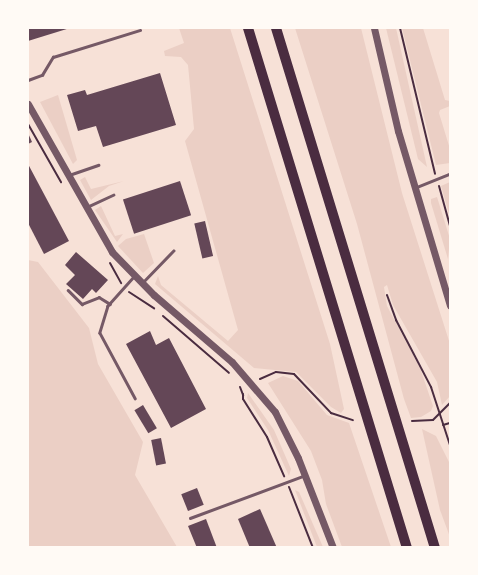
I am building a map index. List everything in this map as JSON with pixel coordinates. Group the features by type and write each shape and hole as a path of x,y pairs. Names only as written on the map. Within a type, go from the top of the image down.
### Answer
{"highway":[{"path":"248,28 407,548"},
{"path":"276,28 436,548"}],"street":[{"path":"374,28 398,131 417,187 450,305"},
{"path":"28,104 31,118 112,252 134,277 254,384 275,412 304,475 333,548"}],"lane":[{"path":"28,80 42,75 53,58 140,30"},
{"path":"67,176 98,164"},
{"path":"417,187 450,174"},
{"path":"85,208 113,195"},
{"path":"142,284 173,251"},
{"path":"134,277 110,304 100,333 136,398"},
{"path":"68,290 82,304 99,297 110,304"},
{"path":"190,518 304,475"}],"path":[{"path":"400,28 436,178 450,226"},
{"path":"450,259 450,268"},
{"path":"387,295 396,320 423,368 450,445"},
{"path":"313,548 267,437 243,399 244,392 270,373 294,374 331,414 354,420"},
{"path":"412,421 433,420 440,416 450,403"},
{"path":"443,425 450,422"}],"shaded area":[{"path":"179,28 230,28 330,344 344,409 341,413 331,407 296,372 254,368 155,284 158,276 161,285 228,341 238,330 185,141 194,129 188,65 181,57 165,56 164,51 184,43"},
{"path":"295,28 361,28 402,193 450,344 450,396 442,405 437,382 393,305 387,285 384,287 387,306 420,368 433,406 431,411 421,417 411,418 404,399 357,224"},
{"path":"386,28 396,28 427,167 418,159"},
{"path":"402,28 423,28 445,100 450,101 450,106 440,110 439,113 450,149 450,163 436,165"},
{"path":"58,95 77,160 73,164 40,102"},
{"path":"85,177 91,189 124,181 109,186 91,200 80,180"},
{"path":"450,182 450,217 441,186"},
{"path":"437,197 450,239 448,259 431,203 431,199"},
{"path":"101,206 115,236 123,234 117,242 95,210"},
{"path":"144,234 154,263 143,273 118,246 126,239"},
{"path":"28,260 38,262 89,328 98,364 143,442 135,475 177,547 28,547"},
{"path":"283,376 298,381 327,415 349,423 391,547 342,547 326,504 322,480 311,451 268,383"},
{"path":"248,393 274,430 291,469 289,476 268,430 247,398"},
{"path":"422,429 436,436 450,464 450,537 440,510"},
{"path":"295,490 299,492 323,547 317,547"}],"building":[{"path":"28,28 70,28 28,41"},
{"path":"160,73 176,125 103,147 96,126 78,131 67,95 85,90 87,95"},
{"path":"28,133 32,142 28,144"},
{"path":"28,164 69,241 44,254 28,223"},
{"path":"180,181 191,215 134,234 123,200"},
{"path":"205,221 213,256 202,259 194,223"},
{"path":"76,252 108,280 96,293 92,289 83,299 66,284 75,275 65,265"},
{"path":"150,331 156,345 169,338 206,409 171,428 126,344"},
{"path":"143,405 157,428 148,433 134,410"},
{"path":"161,438 166,464 156,465 151,440"},
{"path":"197,488 204,505 188,511 181,494"},
{"path":"260,509 277,548 250,548 238,519"},
{"path":"206,519 217,548 197,548 188,526"}]}
